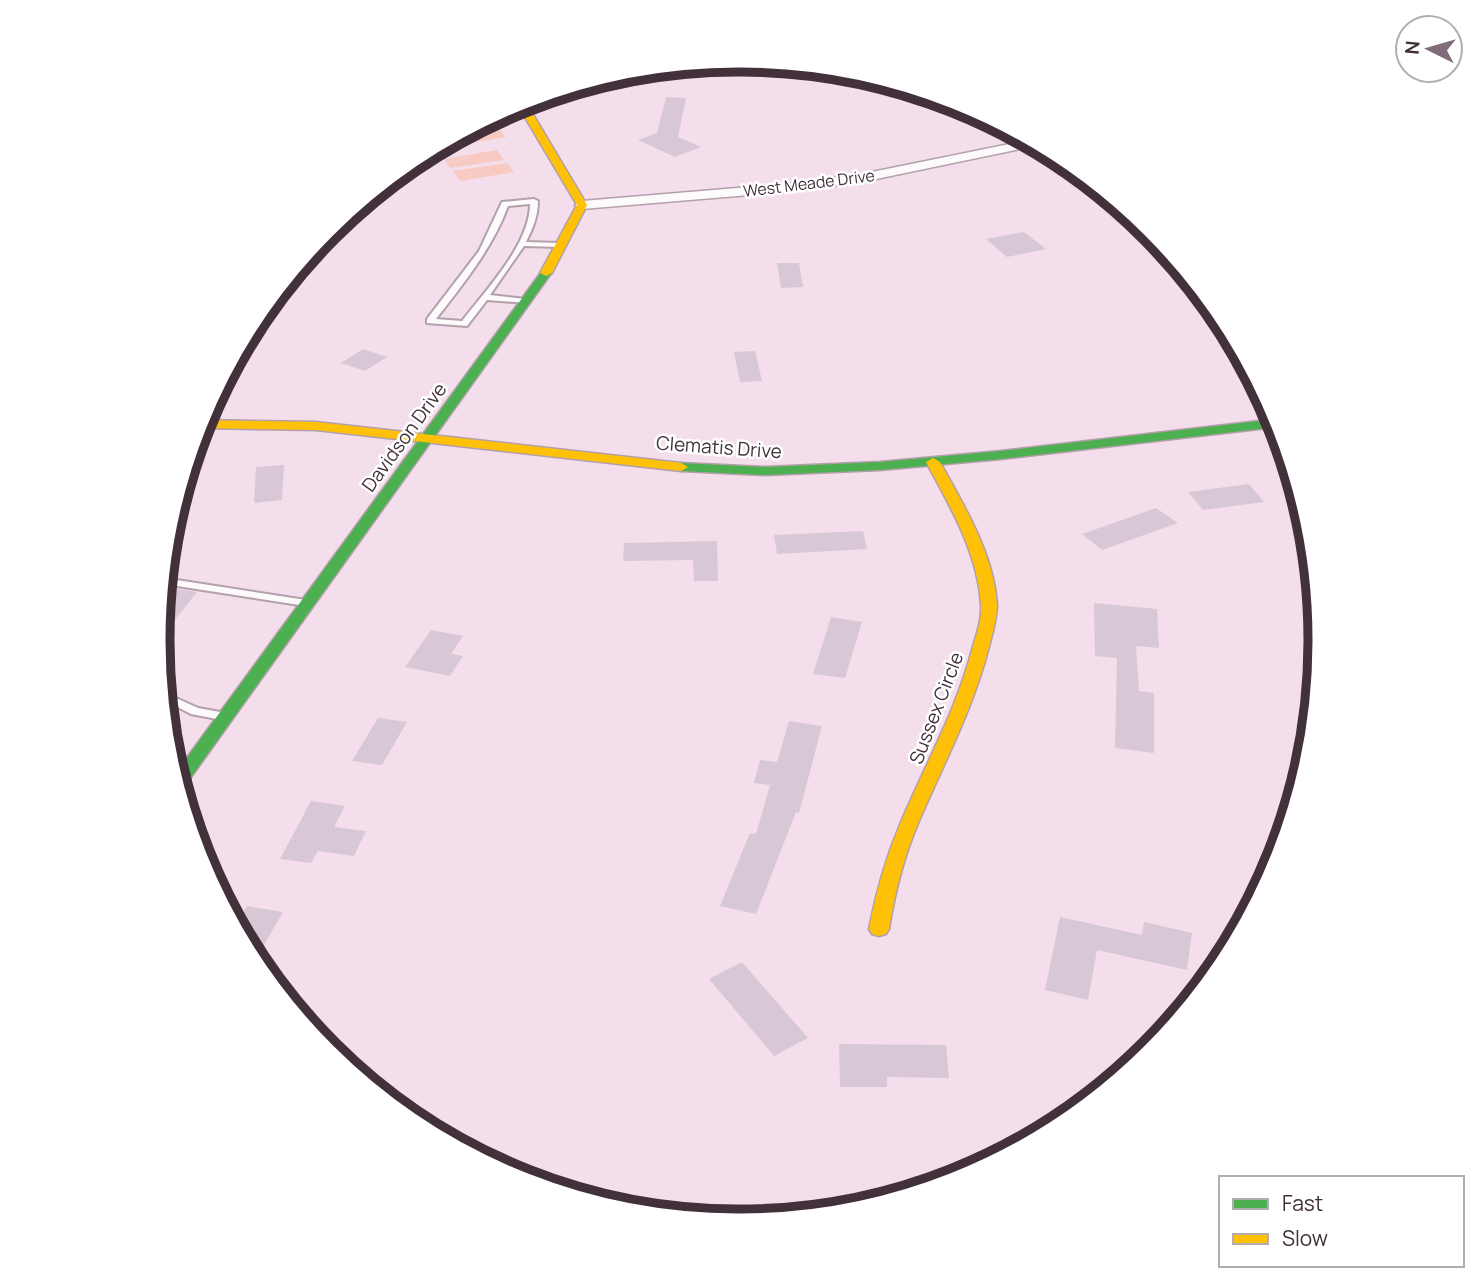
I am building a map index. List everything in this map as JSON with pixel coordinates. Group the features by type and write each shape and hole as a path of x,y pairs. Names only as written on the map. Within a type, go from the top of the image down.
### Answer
{"street":[{"path":"527,113 582,205"},
{"name":"West Meade Drive","path":"582,205 845,181 1019,146"},
{"name":"Davidson Drive","path":"186,772 429,439 546,273 582,205"},
{"name":"Clematis Drive","path":"214,424 316,426 729,472 789,472 933,462 1265,424"},
{"name":"Sussex Circle","path":"880,929 883,895 898,848 947,750 978,664 989,606 974,539 933,462"}],"lane":[{"path":"534,201 536,210 521,244 485,297 464,324 430,321 487,245 498,226 505,205 534,201"},
{"path":"521,244 561,245"},
{"path":"485,297 526,300"},
{"path":"173,582 310,603"},
{"path":"173,700 195,711 227,716"}],"shaded area":[{"path":"499,129 506,137 461,145 485,131"},
{"path":"497,150 504,160 450,168 444,159"},
{"path":"507,163 514,172 460,181 453,171"}],"building":[{"path":"666,97 686,98 678,137 701,147 675,157 638,140 657,133"},
{"path":"1024,232 1046,249 1007,257 986,239"},
{"path":"777,263 799,263 803,287 781,288"},
{"path":"363,349 387,357 365,371 341,363"},
{"path":"755,351 762,381 740,382 734,352"},
{"path":"284,465 282,500 254,503 256,467"},
{"path":"1249,484 1264,502 1203,510 1188,492"},
{"path":"1156,508 1178,523 1102,550 1082,534"},
{"path":"863,531 867,549 777,554 774,535"},
{"path":"717,541 718,581 694,581 693,560 623,561 624,543"},
{"path":"173,588 197,592 170,625"},
{"path":"1094,603 1157,609 1159,648 1136,646 1139,691 1154,693 1154,753 1115,748 1117,658 1095,656"},
{"path":"831,617 862,622 845,678 813,674"},
{"path":"431,630 463,636 451,654 463,656 450,676 405,667"},
{"path":"378,718 407,722 382,765 352,761"},
{"path":"789,721 822,726 799,813 796,812 756,914 720,906 750,833 756,834 770,785 754,783 760,760 777,762"},
{"path":"311,801 345,806 334,827 366,831 354,856 318,851 311,863 280,859"},
{"path":"247,906 283,912 262,949 241,916"},
{"path":"1060,917 1142,935 1144,922 1192,933 1187,970 1097,950 1088,1000 1045,990"},
{"path":"742,962 808,1038 774,1056 709,979"},
{"path":"839,1044 946,1045 949,1078 887,1077 887,1087 840,1087"}],"traffic: fast":[{"path":"186,772 546,273"},
{"path":"681,467 766,471 880,466 1265,424"}],"traffic: slow":[{"path":"527,113 582,205 546,273"},
{"path":"214,424 316,426 681,467"},
{"path":"879,929 885,892 896,856 972,683 989,614 982,566 960,513 933,462"}]}
